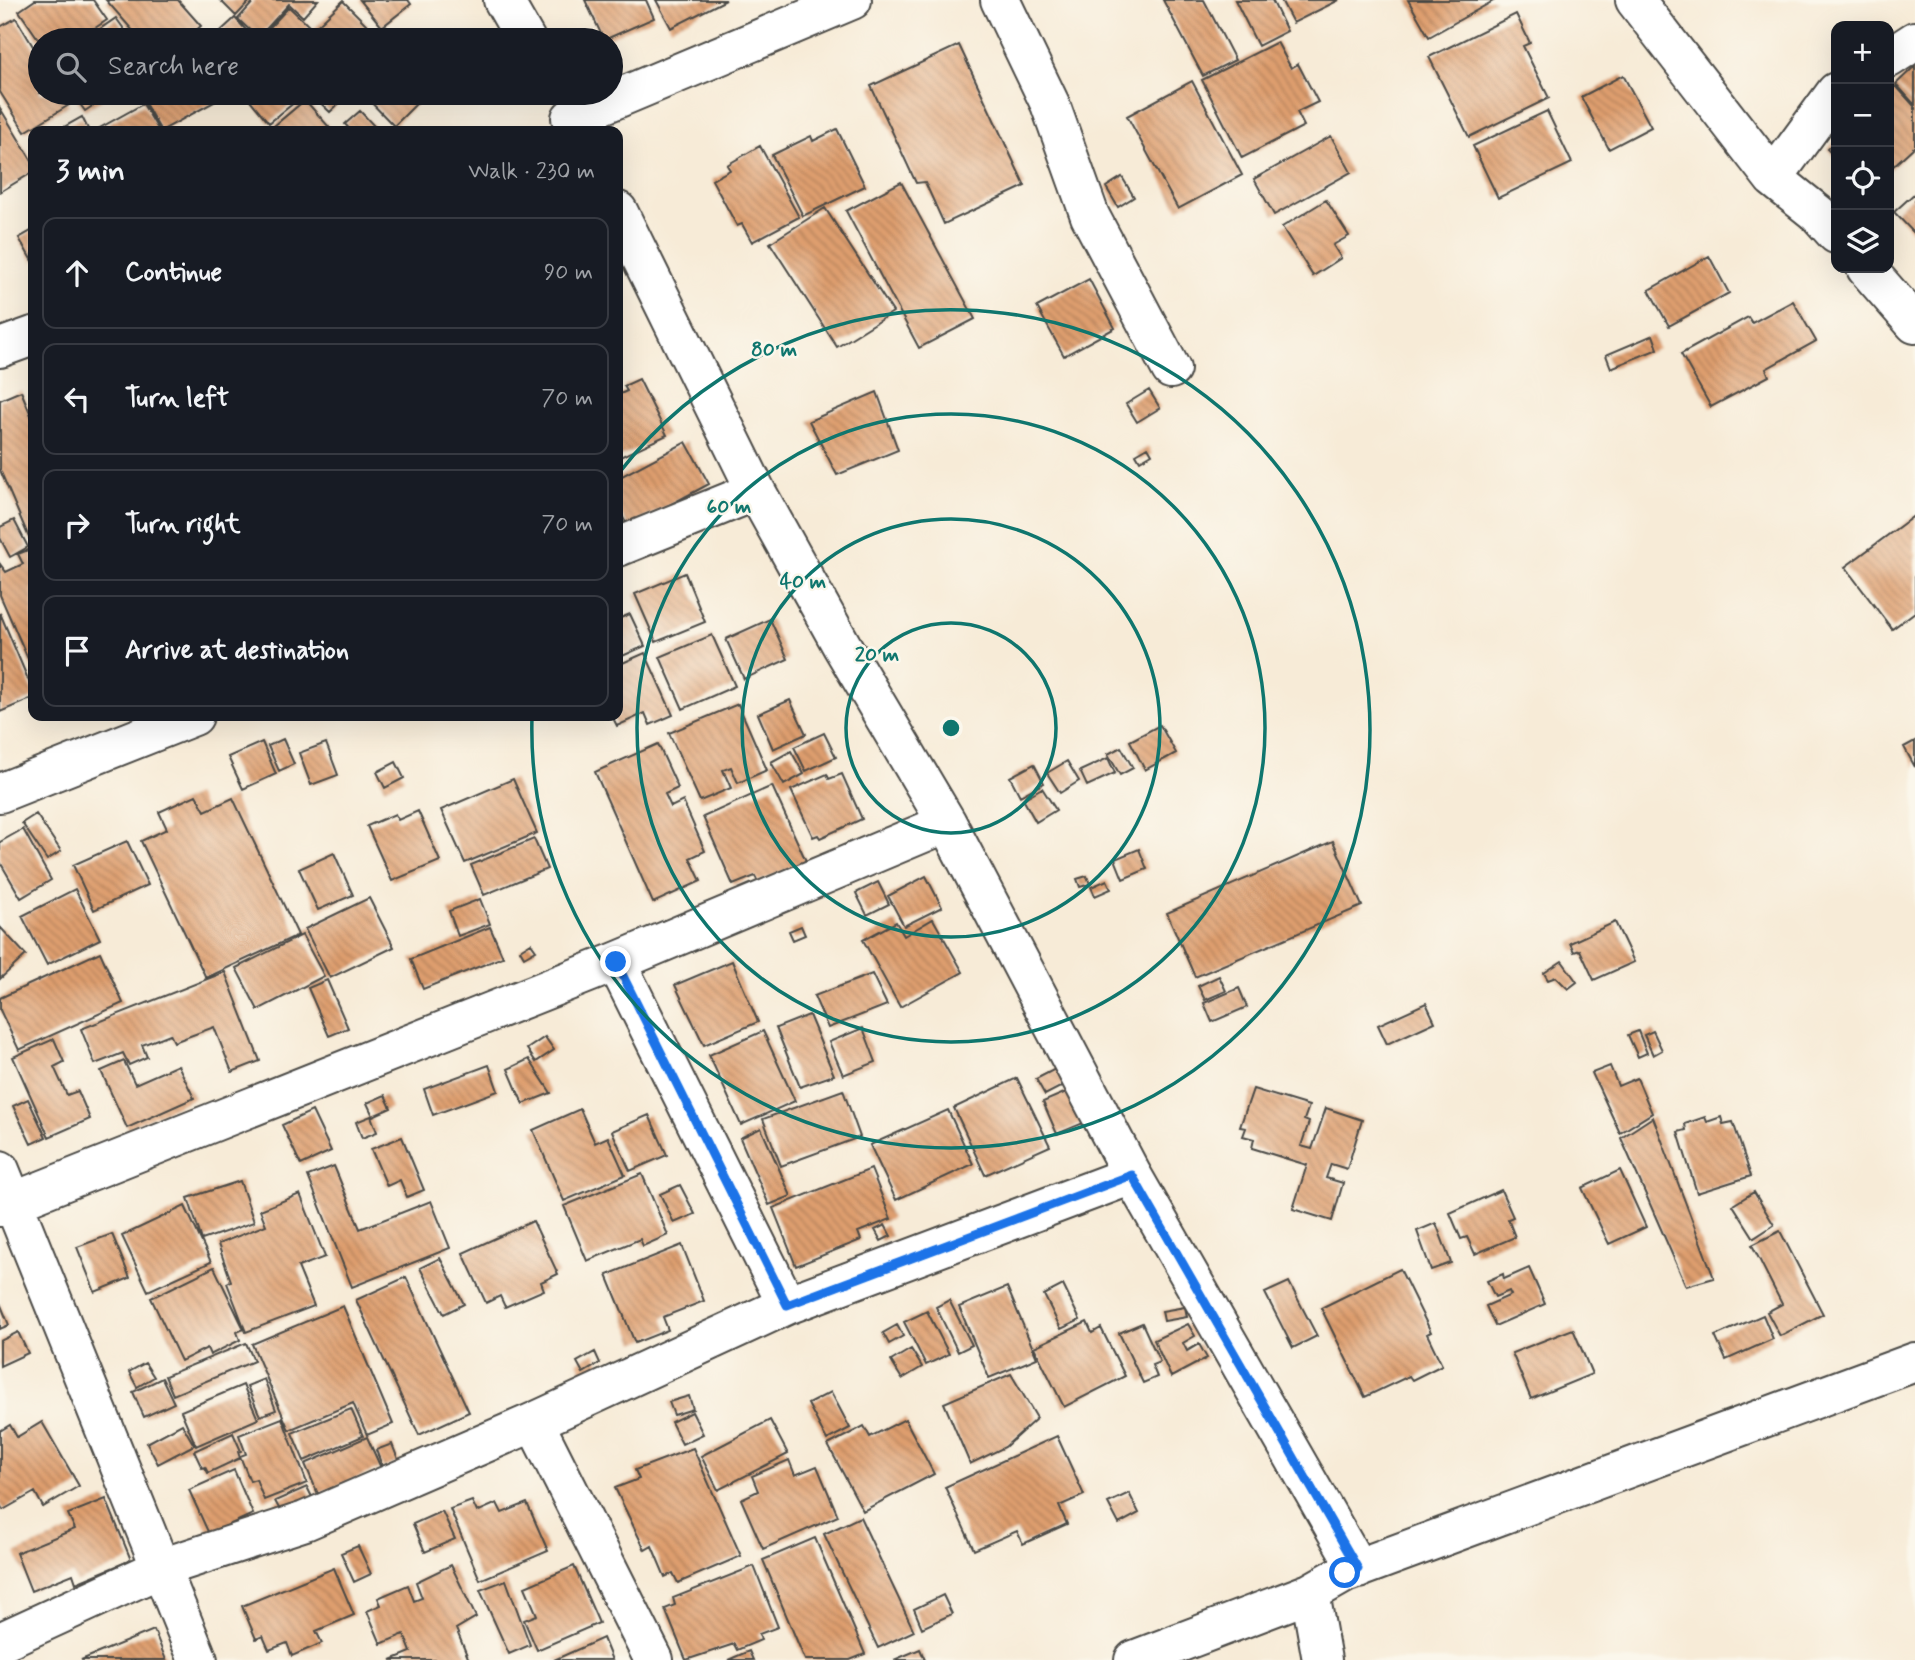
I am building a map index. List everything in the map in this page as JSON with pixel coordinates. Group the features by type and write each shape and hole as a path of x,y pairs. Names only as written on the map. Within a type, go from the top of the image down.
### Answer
{"street":[{"path":"502,0 519,28"},
{"path":"623,92 852,0"},
{"path":"1000,0 1050,104 1090,216 1171,369"},
{"path":"1635,0 1773,178 1818,214 1831,228"},
{"path":"1894,55 1915,41"},
{"path":"1773,178 1831,99"},
{"path":"569,114 591,105"},
{"path":"623,221 756,491 842,646 947,824 1132,1175 1358,1569"},
{"path":"1870,273 1915,324"},
{"path":"0,348 28,338"},
{"path":"623,545 756,491"},
{"path":"0,793 181,721"},
{"path":"198,1660 5,1193 616,962 947,824"},
{"path":"616,962 787,1305"},
{"path":"0,1642 161,1568 305,1521 534,1422 787,1305 1132,1175"},
{"path":"1135,1660 1310,1592 1358,1569 1915,1362"},
{"path":"534,1422 654,1660"},
{"path":"1310,1592 1322,1660"}],"building":[{"path":"35,0 93,0 107,20 95,28 31,28 19,11"},
{"path":"106,0 178,0 201,26 199,28 130,28"},
{"path":"220,0 251,0 236,16"},
{"path":"255,0 318,0 303,17 289,4 267,28 247,28 238,19"},
{"path":"360,0 408,0 411,4 382,27"},
{"path":"585,0 646,0 654,18 623,32 623,28 598,28"},
{"path":"656,0 726,0 671,28"},
{"path":"1163,0 1204,0 1235,60 1203,76"},
{"path":"1235,0 1272,0 1287,31 1258,46"},
{"path":"1281,0 1339,0 1293,23"},
{"path":"1408,0 1495,0 1429,37"},
{"path":"343,1 370,28 315,28"},
{"path":"289,7 310,27 309,28 269,28"},
{"path":"1516,14 1530,43 1523,46 1549,98 1469,137 1429,57"},
{"path":"16,18 28,38 28,105 69,105 35,126 28,126 25,132 0,92 0,27"},
{"path":"116,18 123,28 101,28"},
{"path":"235,18 244,28 224,28"},
{"path":"1277,42 1291,68 1298,64 1318,102 1297,112 1304,126 1242,158 1202,80"},
{"path":"959,45 1025,186 944,224 925,182 916,183 871,86"},
{"path":"1915,66 1915,105 1896,84"},
{"path":"1623,75 1651,127 1609,149 1581,97"},
{"path":"1192,81 1242,175 1178,209 1127,116"},
{"path":"1896,86 1915,107 1915,146 1894,165 1894,147"},
{"path":"81,105 94,105 85,111"},
{"path":"144,105 156,126 103,126"},
{"path":"146,105 209,105 170,126 158,126"},
{"path":"254,105 291,105 269,123"},
{"path":"299,105 309,105 328,126 274,126"},
{"path":"323,105 337,105 330,112"},
{"path":"374,105 415,105 394,126"},
{"path":"0,108 28,155 28,175 0,192"},
{"path":"360,111 374,126 347,126 345,124"},
{"path":"1547,111 1572,163 1498,198 1473,146"},
{"path":"82,117 86,126 66,126"},
{"path":"837,129 865,186 803,216 772,155 811,136 813,141"},
{"path":"1331,136 1351,172 1274,215 1254,179"},
{"path":"760,146 799,217 752,242 742,224 737,226 712,180 730,170 727,165"},
{"path":"1122,177 1134,197 1118,207 1106,187"},
{"path":"901,182 975,319 919,348 846,211"},
{"path":"1915,193 1915,234 1894,212"},
{"path":"1326,200 1349,236 1333,245 1341,258 1313,276 1282,227"},
{"path":"825,208 893,312 837,347 770,243"},
{"path":"28,233 28,254 19,238"},
{"path":"1709,256 1729,293 1669,326 1649,290"},
{"path":"1089,279 1115,328 1064,356 1037,307"},
{"path":"1793,301 1816,341 1766,369 1769,376 1711,407 1681,354 1748,317 1752,323"},
{"path":"1653,335 1658,349 1611,368 1606,355"},
{"path":"639,379 667,435 623,456 623,393 627,391 624,386"},
{"path":"1149,390 1160,408 1137,422 1126,404"},
{"path":"21,391 28,408 28,535 0,470 0,400"},
{"path":"877,392 898,450 837,475 809,421"},
{"path":"686,442 709,484 628,527 623,518 623,475"},
{"path":"1148,447 1152,454 1140,461 1136,454"},
{"path":"1915,515 1915,612 1892,629 1845,567"},
{"path":"14,520 28,547 10,557 0,538 0,527"},
{"path":"28,550 28,659 0,595 0,564 6,572 23,564 18,554"},
{"path":"685,573 705,622 656,642 635,594"},
{"path":"0,613 28,679 28,700 0,712"},
{"path":"630,614 645,646 623,656 623,617"},
{"path":"770,619 788,659 744,679 726,639"},
{"path":"712,635 735,686 683,709 660,657"},
{"path":"645,653 673,715 650,725 645,713 617,726 614,721 623,721 623,663"},
{"path":"790,700 806,734 773,749 758,714"},
{"path":"738,704 767,770 738,783 731,767 723,770 731,788 700,801 669,733"},
{"path":"1160,725 1176,753 1145,770 1130,741"},
{"path":"824,733 836,757 806,771 794,747"},
{"path":"283,739 294,764 279,771 268,746"},
{"path":"1915,741 1915,767 1904,747"},
{"path":"262,742 276,774 243,789 228,757"},
{"path":"326,743 338,775 311,785 299,753"},
{"path":"658,744 678,788 665,794 671,807 683,801 705,851 690,858 701,881 653,903 595,772"},
{"path":"1121,747 1133,768 1120,775 1108,754"},
{"path":"791,751 804,774 784,785 771,762"},
{"path":"1108,758 1115,773 1087,786 1080,771"},
{"path":"1067,761 1079,781 1060,793 1047,773"},
{"path":"396,762 404,778 385,788 377,772"},
{"path":"1034,764 1044,783 1020,796 1010,777"},
{"path":"827,774 829,779 842,774 862,819 820,838 818,835 813,837 791,790"},
{"path":"513,779 537,833 465,863 441,810"},
{"path":"772,786 806,861 758,882 755,876 733,885 703,817"},
{"path":"1042,788 1056,810 1036,822 1023,799"},
{"path":"196,795 205,811 233,798 298,935 206,978 141,841 167,829 159,812"},
{"path":"418,811 440,861 392,881 367,826 395,814 398,820"},
{"path":"36,814 61,851 47,860 22,823"},
{"path":"23,829 51,880 21,898 0,862 0,842"},
{"path":"534,839 547,869 484,895 471,865"},
{"path":"127,841 148,885 94,910 73,865"},
{"path":"1333,841 1362,906 1195,977 1167,913"},
{"path":"1139,849 1147,869 1123,879 1115,859"},
{"path":"334,853 353,895 318,910 299,869"},
{"path":"926,876 942,907 904,926 888,896"},
{"path":"1087,876 1090,884 1080,887 1077,879"},
{"path":"1107,880 1111,889 1095,896 1091,887"},
{"path":"878,882 889,904 867,915 856,893"},
{"path":"75,889 100,939 47,965 22,916"},
{"path":"369,898 394,947 330,978 305,929"},
{"path":"480,899 490,924 458,936 449,911"},
{"path":"933,919 963,972 900,1007 863,940 896,922 904,936"},
{"path":"1615,922 1634,962 1594,980 1580,950 1574,952 1570,943"},
{"path":"801,926 805,935 793,940 789,931"},
{"path":"0,927 26,955 0,979"},
{"path":"490,927 503,957 423,989 411,959"},
{"path":"302,935 324,976 258,1010 236,968"},
{"path":"531,943 536,950 524,957 520,950"},
{"path":"100,952 123,1003 19,1050 0,1010 0,998"},
{"path":"732,961 758,1022 704,1045 675,985"},
{"path":"1562,961 1577,982 1568,989 1556,977 1548,980 1544,973"},
{"path":"225,972 260,1061 232,1072 214,1027 174,1042 170,1034 142,1045 147,1057 129,1065 123,1053 95,1064 81,1029"},
{"path":"872,974 887,1005 828,1028 814,996"},
{"path":"1219,976 1226,991 1205,1000 1198,986"},
{"path":"327,980 348,1028 329,1036 308,988"},
{"path":"1239,988 1247,1007 1212,1022 1204,1003"},
{"path":"1426,1003 1435,1022 1387,1044 1378,1025"},
{"path":"809,1015 834,1075 800,1087 776,1028"},
{"path":"863,1028 876,1062 843,1075 829,1042"},
{"path":"763,1031 795,1101 741,1125 709,1055"},
{"path":"1638,1031 1647,1053 1638,1057 1628,1035"},
{"path":"1653,1031 1662,1050 1653,1055 1644,1035"},
{"path":"545,1037 554,1050 536,1062 527,1049"},
{"path":"54,1039 64,1062 54,1067 67,1095 78,1091 90,1119 49,1137 13,1057"},
{"path":"529,1059 551,1093 523,1104 508,1069"},
{"path":"124,1061 135,1084 178,1065 194,1098 127,1128 101,1071"},
{"path":"489,1065 498,1091 433,1115 424,1089"},
{"path":"1610,1066 1618,1086 1637,1078 1652,1113 1620,1133 1592,1073"},
{"path":"1059,1067 1068,1083 1045,1095 1036,1079"},
{"path":"1017,1078 1050,1146 985,1175 954,1108"},
{"path":"1253,1089 1309,1106 1304,1120 1309,1122 1301,1146 1312,1149 1326,1108 1362,1120 1347,1169 1331,1164 1326,1178 1343,1183 1332,1221 1293,1209 1307,1165 1252,1148 1254,1139 1243,1136 1246,1128 1240,1127"},
{"path":"843,1090 860,1137 781,1166 763,1119"},
{"path":"1071,1090 1086,1122 1057,1134 1043,1102"},
{"path":"385,1095 391,1108 373,1116 367,1103"},
{"path":"28,1099 46,1137 31,1144 13,1106"},
{"path":"580,1109 595,1143 608,1137 625,1175 564,1201 533,1130"},
{"path":"948,1110 973,1164 896,1200 870,1145"},
{"path":"312,1111 331,1151 301,1165 282,1125"},
{"path":"649,1115 667,1155 630,1171 612,1131"},
{"path":"371,1116 377,1132 362,1138 356,1122"},
{"path":"1653,1117 1714,1278 1686,1286 1621,1138"},
{"path":"1705,1117 1707,1122 1721,1117 1723,1124 1733,1122 1751,1176 1697,1193 1678,1132 1686,1130 1685,1124"},
{"path":"761,1128 791,1196 769,1205 740,1138"},
{"path":"402,1137 424,1190 407,1197 400,1180 387,1186 371,1149"},
{"path":"334,1166 360,1229 431,1201 450,1248 352,1287 308,1176"},
{"path":"871,1169 891,1219 858,1232 861,1240 796,1266 773,1208"},
{"path":"1620,1170 1646,1227 1609,1244 1582,1188"},
{"path":"642,1174 668,1235 643,1246 640,1239 587,1261 564,1206"},
{"path":"240,1181 254,1222 202,1240 188,1198"},
{"path":"680,1185 695,1214 674,1223 660,1194"},
{"path":"1501,1190 1513,1217 1508,1219 1515,1237 1475,1254 1467,1237 1461,1239 1450,1213"},
{"path":"1754,1192 1774,1225 1754,1238 1733,1205"},
{"path":"300,1194 325,1257 298,1267 314,1306 246,1332 227,1283 231,1281 218,1244 266,1225 260,1210"},
{"path":"185,1206 211,1262 148,1291 122,1236"},
{"path":"533,1221 558,1274 541,1282 544,1290 505,1307 500,1296 486,1303 463,1253"},
{"path":"1436,1223 1451,1263 1431,1270 1417,1231"},
{"path":"885,1225 891,1236 881,1241 875,1230"},
{"path":"1780,1231 1823,1314 1780,1336 1767,1312 1782,1304 1752,1245"},
{"path":"112,1234 130,1278 95,1292 77,1247"},
{"path":"682,1245 704,1301 663,1317 668,1330 635,1343 607,1275"},
{"path":"440,1258 464,1304 444,1314 420,1268"},
{"path":"214,1267 244,1329 237,1332 240,1340 210,1355 207,1348 181,1361 151,1298"},
{"path":"1529,1268 1545,1304 1495,1326 1486,1306 1511,1295 1509,1291 1495,1297 1487,1281 1503,1274 1504,1279"},
{"path":"1400,1269 1431,1332 1427,1334 1442,1365 1412,1380 1409,1376 1365,1397 1321,1308"},
{"path":"406,1277 469,1412 419,1435 356,1300"},
{"path":"1289,1282 1317,1336 1293,1348 1265,1293"},
{"path":"1063,1285 1080,1320 1061,1329 1044,1295"},
{"path":"1007,1287 1037,1358 989,1378 959,1307"},
{"path":"949,1300 972,1345 958,1352 936,1307"},
{"path":"0,1303 9,1325 0,1329"},
{"path":"343,1306 393,1424 367,1435 353,1403 289,1430 252,1344"},
{"path":"1185,1307 1187,1317 1164,1321 1162,1311"},
{"path":"927,1311 949,1354 926,1365 904,1322"},
{"path":"1763,1315 1773,1339 1726,1360 1715,1336"},
{"path":"1087,1322 1092,1333 1101,1328 1125,1376 1064,1407 1034,1347"},
{"path":"1142,1323 1160,1362 1152,1365 1157,1377 1143,1383 1119,1333"},
{"path":"1188,1324 1195,1336 1183,1343 1187,1351 1199,1344 1207,1358 1171,1377 1154,1340"},
{"path":"897,1325 903,1336 889,1344 883,1333"},
{"path":"1573,1329 1592,1374 1531,1399 1512,1353"},
{"path":"18,1332 28,1353 0,1366 0,1341"},
{"path":"246,1343 254,1361 173,1395 165,1376"},
{"path":"911,1349 922,1367 902,1379 891,1361"},
{"path":"595,1352 600,1363 583,1373 577,1362"},
{"path":"145,1363 154,1377 137,1387 129,1372"},
{"path":"1011,1374 1037,1418 1005,1447 970,1464 944,1403"},
{"path":"162,1378 174,1403 144,1417 133,1392"},
{"path":"264,1379 276,1410 260,1416 247,1386"},
{"path":"243,1385 258,1419 196,1446 181,1411"},
{"path":"831,1392 850,1428 827,1440 808,1404"},
{"path":"689,1396 693,1409 674,1415 669,1402"},
{"path":"351,1409 363,1436 304,1461 292,1433"},
{"path":"692,1412 703,1434 682,1444 671,1422"},
{"path":"282,1418 307,1483 264,1500 256,1479 250,1481 240,1456 246,1454 239,1435"},
{"path":"905,1419 934,1474 863,1511 828,1445 864,1426 870,1437"},
{"path":"770,1420 788,1454 718,1490 701,1456"},
{"path":"42,1422 79,1486 43,1507 35,1492 3,1510 0,1505 0,1431 10,1425 17,1437"},
{"path":"182,1424 194,1445 158,1464 147,1443"},
{"path":"233,1433 241,1451 238,1452 240,1458 208,1473 205,1467 202,1468 194,1451"},
{"path":"1057,1436 1084,1495 1059,1506 1067,1524 1023,1544 1017,1531 974,1550 945,1487"},
{"path":"367,1437 381,1468 318,1494 305,1464"},
{"path":"392,1444 399,1462 383,1468 376,1450"},
{"path":"693,1448 741,1556 678,1583 673,1573 665,1577 652,1546 645,1550 615,1488 639,1479 635,1470"},
{"path":"789,1460 795,1475 817,1466 838,1516 763,1549 741,1499 758,1491 752,1476"},
{"path":"234,1470 253,1514 209,1534 189,1490"},
{"path":"307,1487 314,1501 282,1514 275,1501"},
{"path":"1129,1493 1139,1513 1119,1524 1108,1503"},
{"path":"106,1499 131,1560 76,1583 73,1574 31,1591 16,1553 75,1529 68,1514"},
{"path":"472,1501 477,1512 497,1503 502,1513 527,1503 548,1551 480,1580 450,1509"},
{"path":"442,1511 455,1539 425,1552 413,1524"},
{"path":"860,1517 914,1631 878,1648 824,1534"},
{"path":"815,1538 865,1654 850,1660 805,1660 763,1560"},
{"path":"358,1546 371,1574 354,1582 341,1553"},
{"path":"451,1565 476,1617 456,1629 469,1660 391,1660 411,1652 404,1634 381,1644 367,1611 381,1605 378,1598 408,1585 414,1601 422,1598 416,1582"},
{"path":"574,1566 599,1623 537,1650 524,1620 537,1615 525,1587"},
{"path":"754,1566 778,1627 759,1634 761,1640 737,1650 734,1644 686,1660 665,1609 675,1605 673,1598"},
{"path":"334,1568 354,1615 316,1631 322,1643 292,1656 287,1643 269,1650 263,1636 256,1639 242,1606"},
{"path":"506,1580 530,1645 509,1654 480,1590"},
{"path":"943,1595 952,1614 922,1628 914,1609"},
{"path":"154,1630 166,1660 81,1660"},
{"path":"603,1638 612,1660 554,1660"},
{"path":"920,1649 925,1660 894,1660"},
{"path":"749,1651 753,1660 728,1660"}],"route":[{"path":"616,962 787,1305 1132,1175 1358,1569 1345,1573"}]}
